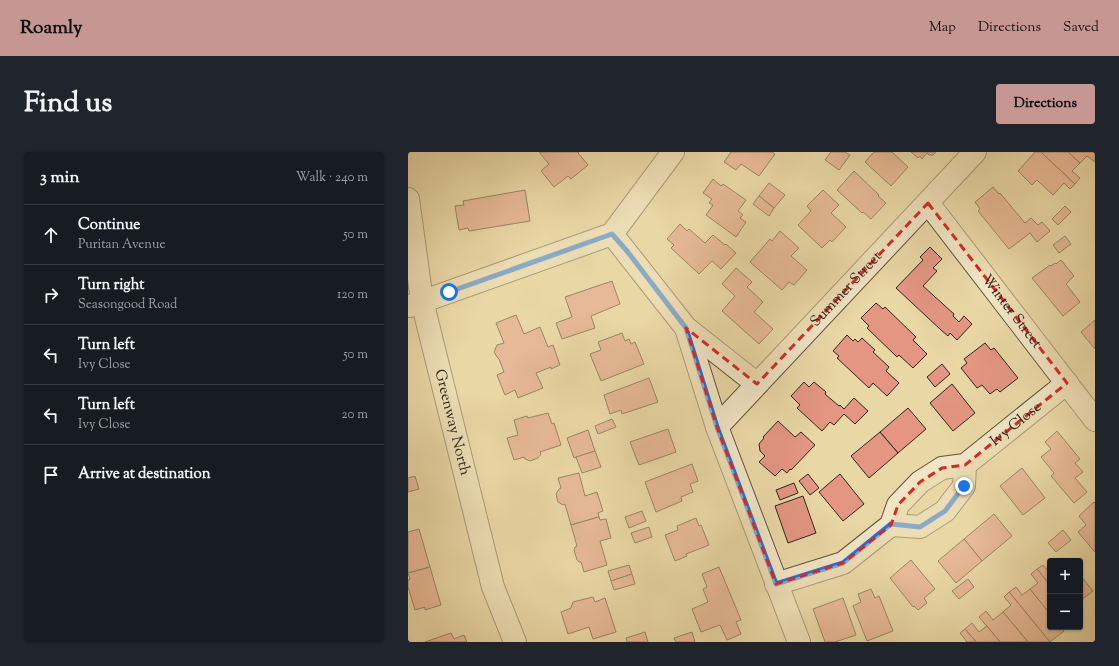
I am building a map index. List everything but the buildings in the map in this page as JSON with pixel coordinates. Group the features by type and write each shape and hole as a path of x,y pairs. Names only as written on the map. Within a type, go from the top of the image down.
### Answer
{"street":[{"path":"415,304 612,234 673,152"},
{"name":"Summer Street","path":"717,427 975,152"},
{"name":"Greenway North","path":"408,199 415,304 493,587 515,642"},
{"name":"Winter Street","path":"928,203 1095,420"},
{"path":"612,234 627,251 686,328 757,384"},
{"path":"686,328 717,427 799,642"},
{"name":"Ivy Close","path":"964,465 1067,383"},
{"path":"776,584 843,563 891,524 898,505 920,482 942,468 964,465 964,486 945,511 920,527 891,524"}],"highlighted area":[{"path":"928,203 1067,383 965,465 942,468 920,482 898,505 891,525 843,563 776,584 717,427 686,328 757,384"}],"route":[{"path":"449,292 612,234 627,251 686,328 717,427 776,584 843,563 891,524 920,527 945,511 964,486"}]}
